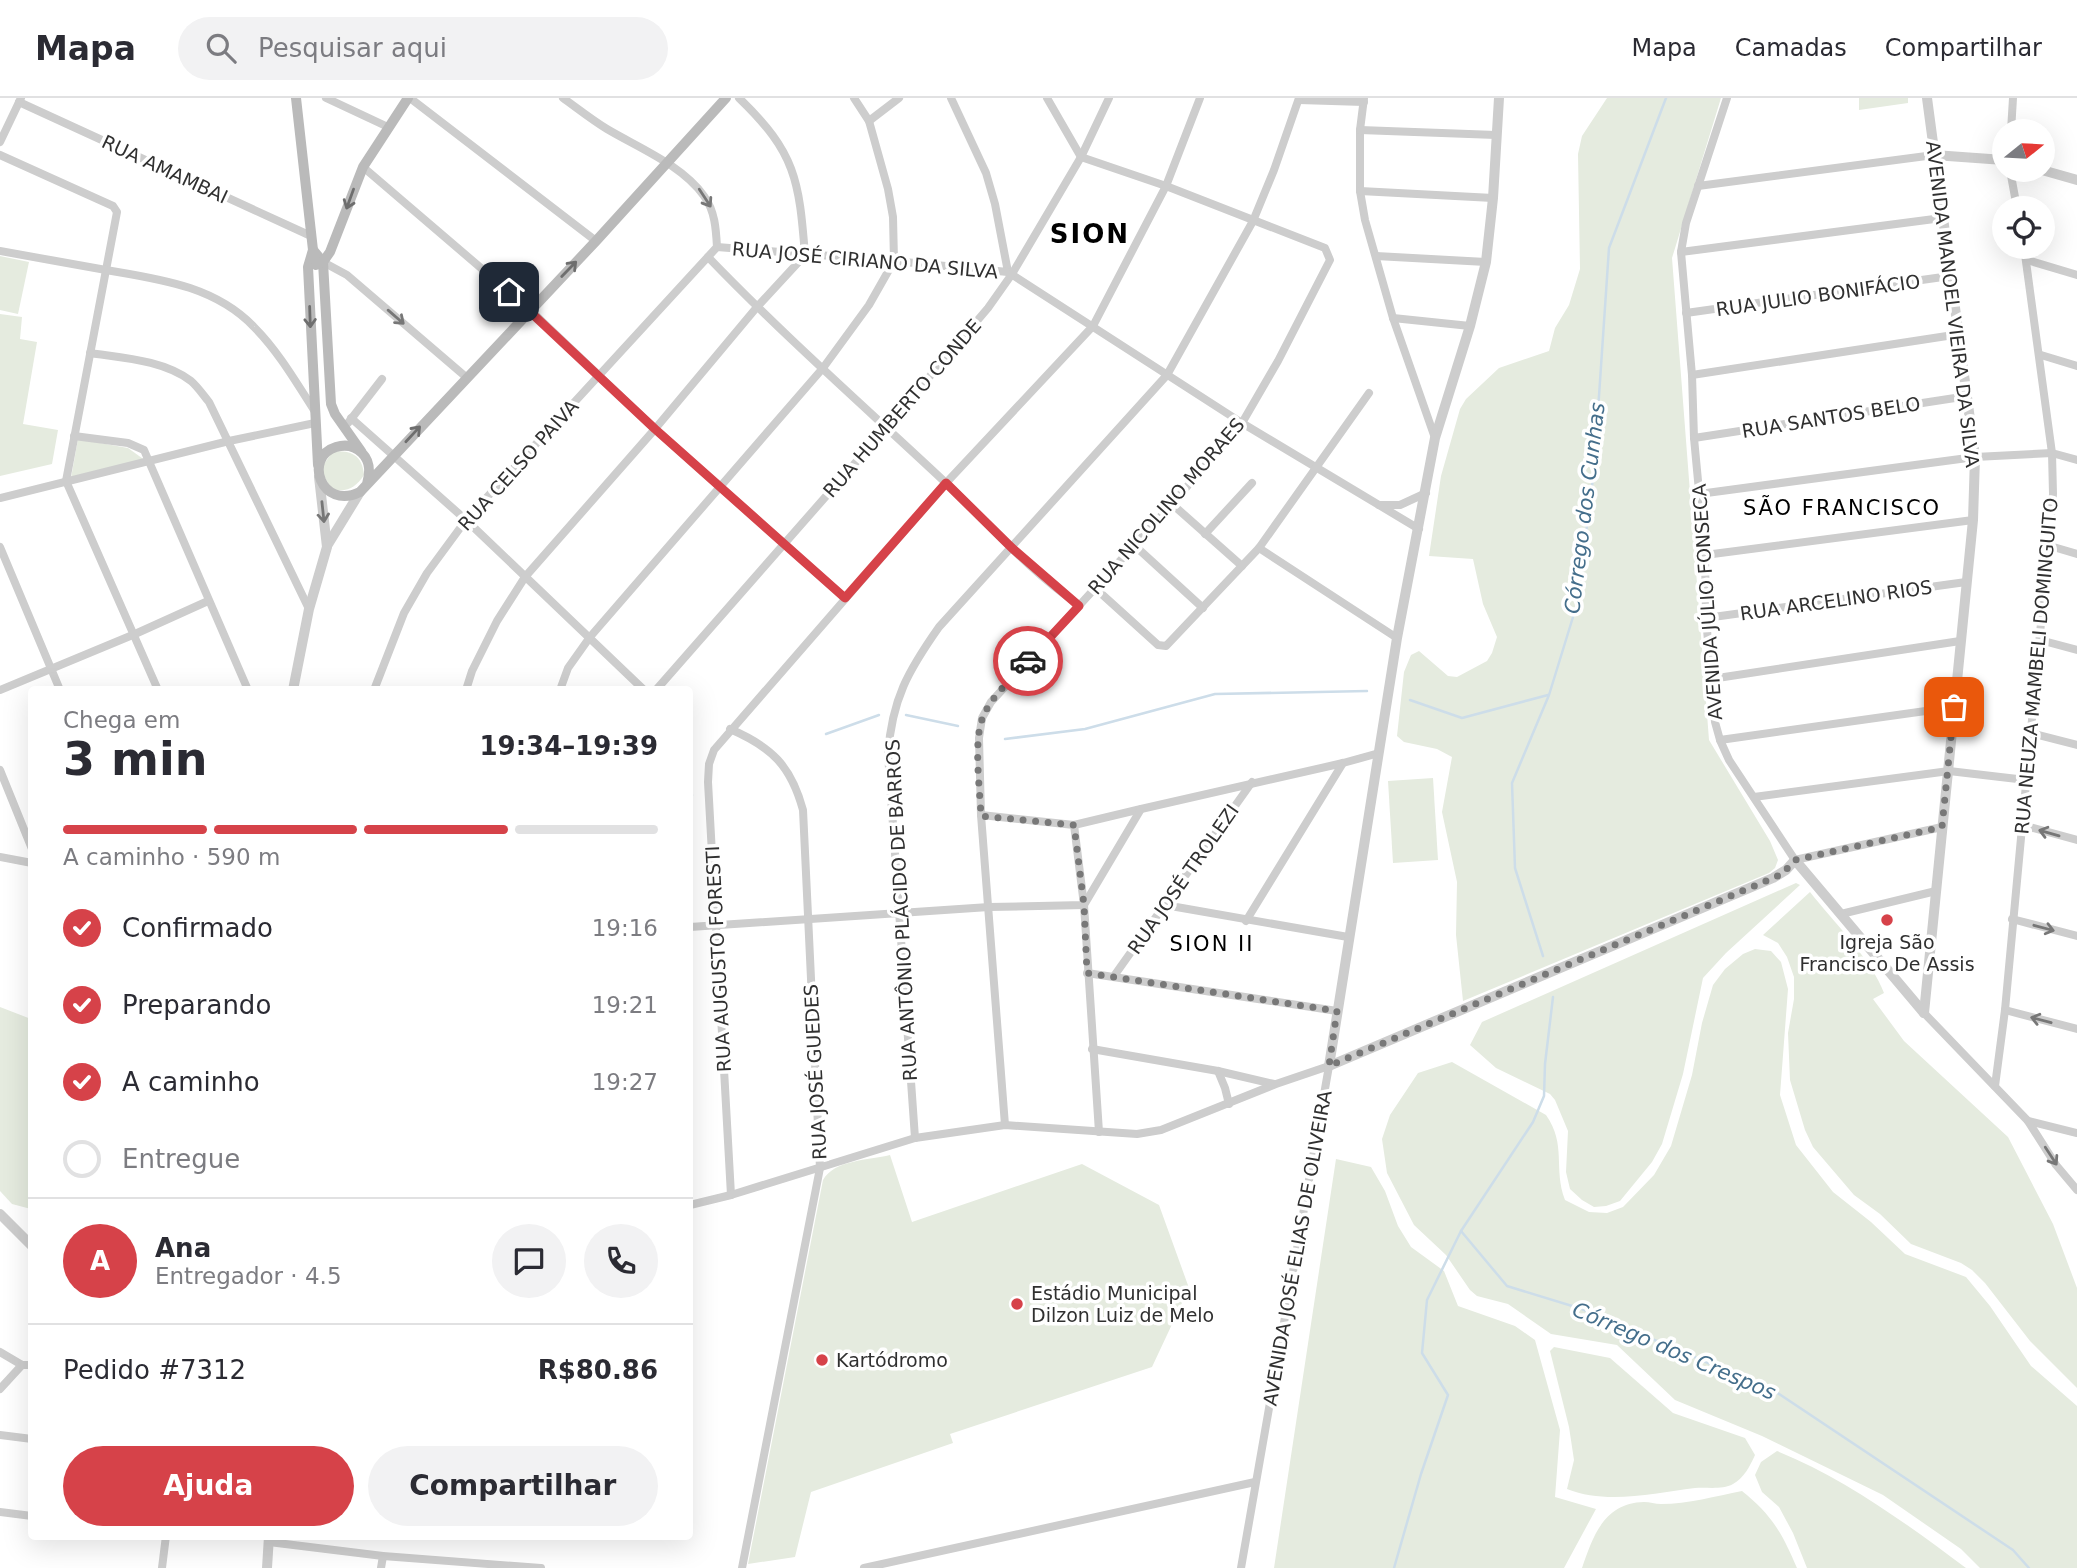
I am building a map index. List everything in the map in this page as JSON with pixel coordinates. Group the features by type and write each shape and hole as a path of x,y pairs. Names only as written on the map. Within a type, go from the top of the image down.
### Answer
{"main road":[{"path":"296,98 313,250 308,267 319,472 323,486 341,497 351,496 363,488 596,241 726,98"},
{"path":"308,267 323,262 330,252 363,167 409,98"},
{"path":"313,250 323,262 329,393 335,414 348,423 369,464 370,474 363,488"},
{"path":"319,472 323,456 331,448 343,445 355,447 364,454"}],"street":[{"path":"326,98 388,127"},
{"path":"409,98 596,241"},
{"path":"563,98 693,182 706,197 715,224 717,247"},
{"path":"467,686 497,621 525,577 805,255 800,196 794,173 785,153 739,98"},
{"path":"561,686 568,668 590,638 823,368 869,304 894,261 893,216 888,190 869,121 854,98"},
{"path":"869,121 899,98"},
{"path":"951,98 986,173 1010,273 1242,423 1419,529"},
{"path":"1047,98 1081,156 1253,221"},
{"name":"RUA HUMBERTO CONDE","path":"659,686 988,308 1081,156 1109,98"},
{"name":"RUA AUGUSTO FORESTI","path":"731,1195 708,782 709,764 714,750 946,483 1093,326 1166,186 1200,98"},
{"name":"AVENIDA JOSÉ ELIAS DE OLIVEIRA","path":"1241,1568 1329,1066 1397,638 1435,438 1471,326 1486,262 1499,98"},
{"name":"AVENIDA JÚLIO FONSECA","path":"1727,98 1686,223 1681,251 1705,555 1706,618 1715,722 1720,740 1729,760 1795,860 1924,1013 2028,1121 2056,1165 2077,1189"},
{"name":"AVENIDA MANOEL VIEIRA DA SILVA","path":"1924,1013 1973,520 1975,457 1927,98"},
{"path":"2012,119 2013,98"},
{"name":"RUA AMAMBAI","path":"21,99 311,236"},
{"path":"0,142 21,99"},
{"path":"1299,99 1364,100 1360,130 1360,191 1365,220 1393,318 1435,438"},
{"name":"RUA ANTÔNIO PLÁCIDO DE BARROS","path":"915,1139 888,754 891,723 901,691 915,661 939,626 1167,375 1253,221 1299,99"},
{"path":"1360,130 1496,135"},
{"path":"0,155 116,209 118,216 66,481 156,686"},
{"path":"1698,186 1934,155 1992,159"},
{"path":"363,167 530,310 655,429 845,598"},
{"path":"2055,174 2077,180"},
{"path":"1360,191 1493,198"},
{"path":"1681,251 1942,218"},
{"name":"RUA NICOLINO MORAES","path":"1005,1125 981,816 979,738 982,718 991,702 1172,504 1242,423 1278,361 1330,260 1325,248 1253,221"},
{"name":"RUA JOSÉ CIRIANO DA SILVA","path":"717,247 1010,273"},
{"name":"RUA CELSO PAIVA","path":"376,686 404,613 427,573 466,520 717,247"},
{"path":"0,251 173,283 206,293 254,326 281,360 314,410"},
{"path":"1376,256 1486,262"},
{"path":"708,257 885,429 946,483 1012,548 1079,606"},
{"path":"2027,260 2077,275"},
{"name":"RUA NEUZA MAMBELI DOMINGUITO","path":"1995,1086 2005,1010 2053,494 2052,453 2027,260"},
{"path":"323,262 347,275 466,377"},
{"name":"RUA JULIO BONIFÁCIO","path":"1686,313 1950,276"},
{"path":"1393,318 1471,326"},
{"path":"1692,375 1960,334"},
{"path":"90,353 169,368 191,382 209,402 309,609"},
{"path":"2041,355 2077,366"},
{"path":"382,379 348,423 394,454 640,686"},
{"path":"1095,588 1158,645 1166,646 1259,548 1369,393"},
{"name":"RUA SANTOS BELO","path":"1694,438 1968,396"},
{"path":"0,498 229,441 315,423"},
{"path":"74,436 137,445 144,450 246,686"},
{"path":"1699,494 1975,457 2052,453 2077,460"},
{"path":"319,472 327,547"},
{"path":"1205,534 1252,483"},
{"path":"294,686 309,609 327,547 363,488"},
{"path":"1376,504 1400,505 1426,493"},
{"path":"1172,504 1241,566"},
{"path":"1705,555 1973,520"},
{"path":"1134,545 1203,608"},
{"path":"0,547 58,686"},
{"path":"2050,547 2077,554"},
{"path":"1259,548 1397,638"},
{"name":"RUA ARCELINO RIOS","path":"1706,618 1966,582"},
{"path":"0,690 208,601"},
{"path":"2040,640 2077,650"},
{"path":"1711,679 1960,641"},
{"path":"1720,740 1954,707"},
{"name":"RUA JOSÉ GUEDES","path":"730,729 769,749 786,768 797,787 803,810 820,1168 741,1568"},
{"path":"2031,733 2077,745"},
{"path":"981,816 1074,825 1379,753"},
{"path":"1246,921 1343,763"},
{"path":"0,770 28,840"},
{"path":"1754,797 1949,771 2026,780"},
{"name":"RUA JOSÉ TROLEZI","path":"1114,976 1252,782"},
{"path":"1084,905 1141,809"},
{"path":"1074,825 1084,905 1099,1132"},
{"path":"2021,825 2077,841"},
{"path":"693,1204 915,1139 1005,1125 1137,1134 1161,1130 1329,1066 1773,878 1782,874 1795,860 1942,827"},
{"path":"0,858 28,862"},
{"path":"1841,914 1936,891"},
{"path":"693,927 989,907 1084,905"},
{"path":"1165,905 1348,937"},
{"path":"2012,919 2077,936"},
{"path":"1087,973 1337,1011"},
{"path":"2005,1010 2077,1029"},
{"path":"1092,1049 1276,1084"},
{"path":"1218,1071 1228,1104"},
{"path":"2028,1121 2077,1133"},
{"path":"0,1214 28,1242"},
{"path":"0,1352 27,1365 0,1389"},
{"path":"0,1435 28,1438"},
{"path":"864,1568 1255,1482"},
{"path":"0,1512 28,1516"},
{"path":"162,1568 166,1540"},
{"path":"267,1568 269,1540"},
{"path":"276,1540 383,1556 485,1566 541,1568"},
{"path":"381,1568 383,1556"}],"shaded area":[{"path":"1607,98 1721,98 1672,258 1709,740 1770,841 1778,860 1769,873 1463,1001 1456,935 1457,882 1442,812 1452,757 1437,749 1404,742 1397,736 1404,672 1411,655 1419,651 1448,676 1457,677 1487,661 1492,653 1497,637 1483,604 1473,559 1429,556 1441,476 1460,409 1466,399 1499,368 1549,351 1555,328 1569,305 1580,269 1578,154 1582,136"},
{"path":"1859,98 1908,98 1908,103 1859,110"},
{"path":"0,256 29,262 18,314 0,310"},
{"path":"0,314 22,317 20,339 37,342 23,424 58,430 52,464 0,476"},
{"path":"78,439 128,448 146,461 71,478"},
{"path":"333,451 350,453 361,462 364,475 351,488 332,489 320,470"},
{"path":"1433,778 1438,860 1393,863 1388,781"},
{"path":"1796,883 1800,885 1726,953 1703,978 1683,1074 1662,1144 1652,1162 1620,1201 1594,1207 1582,1200 1570,1189 1566,1172 1568,1131 1555,1100 1550,1094 1496,1068 1470,1045 1482,1022"},
{"path":"1810,892 1870,967 1884,993 1873,999 1904,1041 2008,1137 2053,1224 2077,1288 2077,1388 2030,1341 1972,1270 1961,1263 1911,1244 1880,1214 1854,1195 1813,1147 1790,1080 1788,1033 1794,999 1794,977 1787,957 1778,943 1763,935"},
{"path":"1755,949 1771,951 1781,962 1788,989 1780,1095 1796,1145 1833,1192 1905,1254 1966,1277 1990,1306 2031,1366 2077,1406 2077,1568 1980,1568 1961,1549 1883,1495 1762,1436 1675,1400 1617,1345 1551,1334 1508,1304 1477,1296 1446,1255 1414,1225 1387,1173 1382,1139 1390,1115 1418,1073 1452,1062 1546,1115 1556,1136 1565,1200 1589,1212 1607,1213 1623,1207 1654,1175 1671,1146 1692,1075 1713,985 1725,969 1743,954"},
{"path":"0,1007 28,1018 28,1208 12,1204 0,1191"},
{"name":"Estádio Municipal Dilzon Luiz de Melo","path":"890,1155 912,1222 1082,1164 1159,1205 1189,1288 1152,1367 950,1434 953,1443 811,1492 795,1557 748,1564 823,1180 828,1173 843,1165"},
{"path":"1336,1159 1371,1167 1385,1191 1398,1226 1411,1247 1444,1271 1458,1306 1515,1326 1535,1340 1560,1430 1555,1497 1596,1509 1564,1568 1274,1568"},
{"path":"1554,1347 1610,1358 1673,1413 1745,1438 1755,1455 1746,1471 1733,1484 1720,1488 1695,1488 1614,1497 1582,1494 1567,1489 1574,1460 1569,1427 1550,1351"},
{"path":"1777,1451 1852,1489 1966,1568 1807,1568 1779,1507 1762,1492 1755,1475 1761,1462"},
{"path":"1742,1491 1775,1525 1797,1568 1582,1568 1602,1523 1619,1508 1644,1502 1681,1503"}],"waterway":[{"name":"Córrego dos Cunhas","path":"1543,956 1515,868 1512,783 1549,695 1577,604 1594,470 1609,248 1666,98"},
{"path":"1005,739 1085,729 1215,694 1367,691"},
{"path":"1410,700 1462,718 1548,695"},
{"path":"826,734 879,715"},
{"path":"906,715 958,726"},
{"name":"Córrego dos Cunhas","path":"1394,1568 1421,1474 1448,1395 1422,1353 1427,1300 1461,1231 1533,1122 1544,1096 1553,997"},
{"name":"Córrego dos Crespos","path":"1461,1231 1507,1286 1582,1309 1776,1392 2013,1550 2029,1568"}],"way so far":[{"path":"1028,661 991,702 982,718 979,738 981,816 1074,825 1084,905 1087,973 1337,1011 1329,1066 1773,878 1782,874 1795,860 1942,827 1954,707"}],"place":[{"name":"Igreja São Francisco De Assis","path":"1887,920"},
{"name":"Estádio Municipal Dilzon Luiz de Melo","path":"1017,1304"},
{"name":"Kartódromo","path":"822,1360"}],"district":[{"name":"SION","path":"1090,234"},
{"name":"SÃO FRANCISCO","path":"1842,508"},
{"name":"SION II","path":"1212,944"}],"route":[{"path":"509,292 655,429 845,598 946,483 1012,548 1079,606 1028,661"}]}
